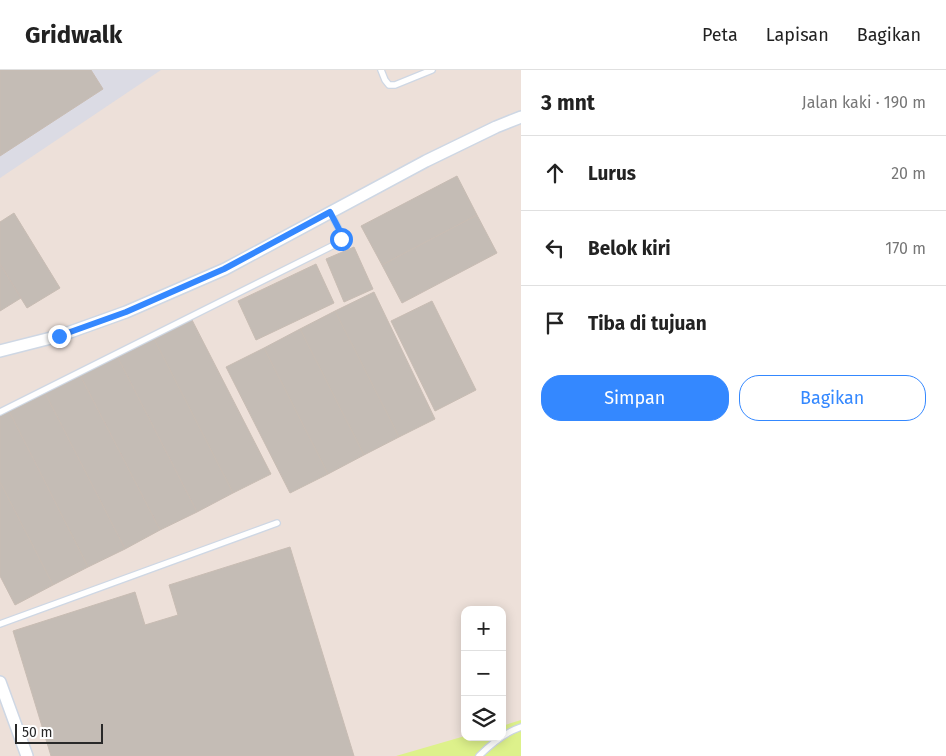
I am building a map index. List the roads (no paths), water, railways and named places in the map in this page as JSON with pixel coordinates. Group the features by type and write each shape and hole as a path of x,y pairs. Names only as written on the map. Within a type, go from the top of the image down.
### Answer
{"street":[{"path":"0,351 59,336 126,312 224,269 426,161 521,117"},
{"path":"0,682 27,756"}],"lane":[{"path":"381,70 384,80 389,85 395,85 432,70"},
{"path":"0,412 336,244 341,239 341,233 330,212"},
{"path":"0,624 277,523"},
{"path":"479,756 514,730 521,728"}]}
